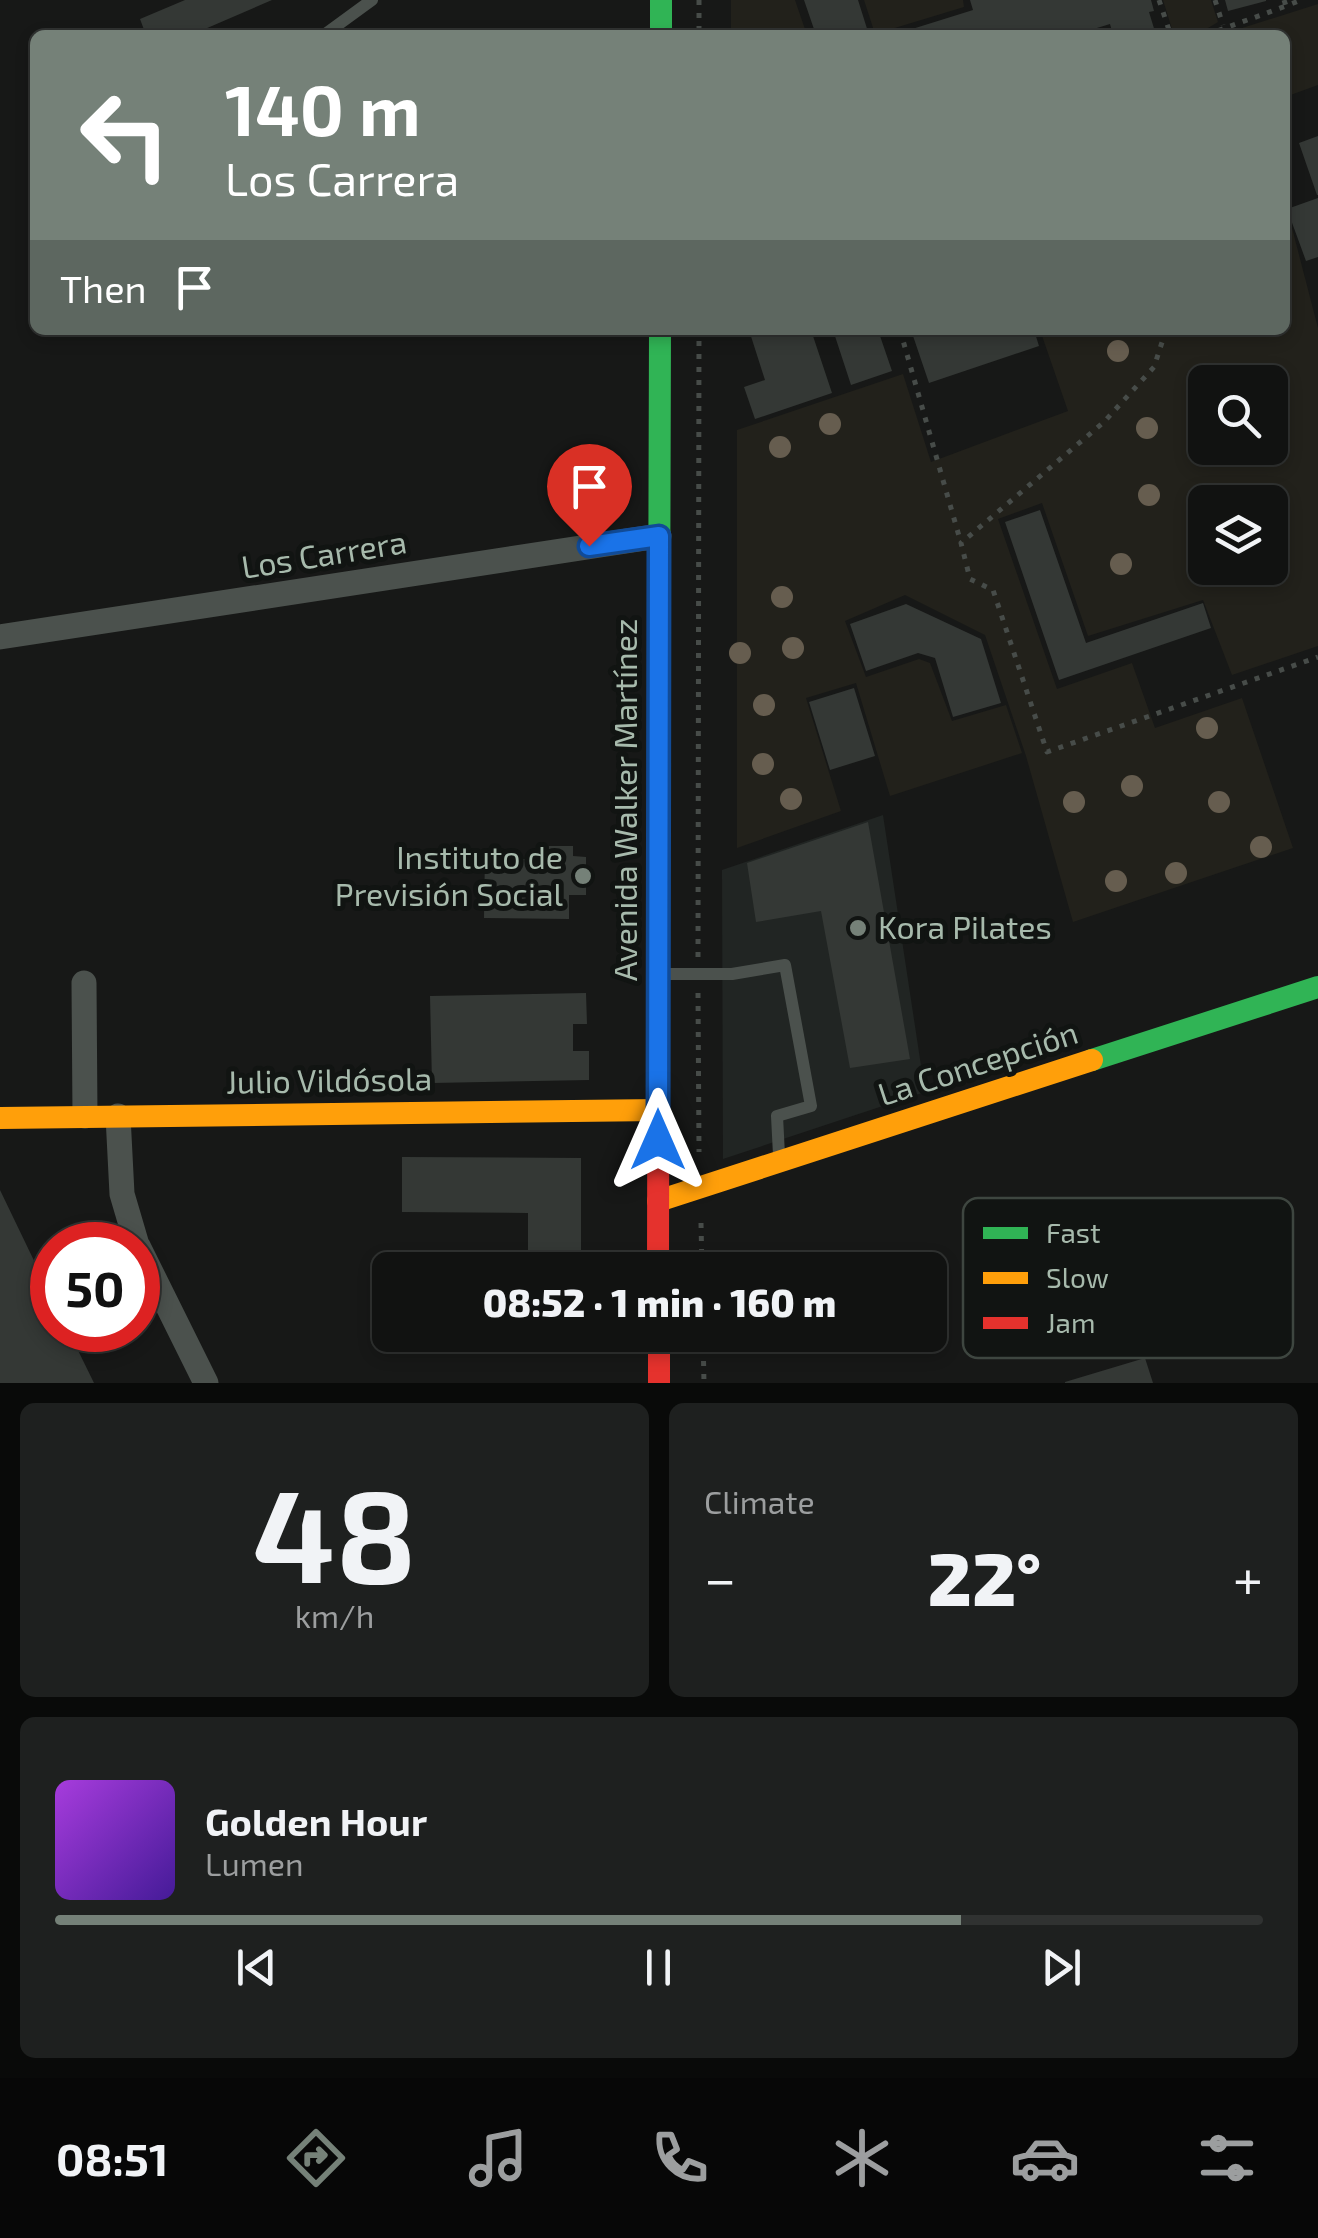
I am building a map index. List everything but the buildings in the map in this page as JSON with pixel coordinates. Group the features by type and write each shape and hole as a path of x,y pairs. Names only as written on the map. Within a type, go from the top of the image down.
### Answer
{"street":[{"path":"661,0 661,30"},
{"name":"Avenida Walker Martínez","path":"658,1252 660,335"},
{"name":"Los Carrera","path":"0,638 659,536"},
{"path":"84,984 85,1116"},
{"name":"La Concepción","path":"658,1201 1318,988"},
{"name":"Julio Vildósola","path":"0,1118 659,1110"},
{"path":"118,1116 122,1194 130,1222"},
{"path":"160,1292 206,1383"},
{"path":"659,1352 659,1383"}],"lane":[{"path":"331,30 372,0"},
{"path":"659,974 732,974 785,965 812,1106 778,1116 780,1162"}],"path":[{"path":"699,0 699,30"},
{"path":"1160,0 1169,30"},
{"path":"1215,0 1224,26"},
{"path":"1216,30 1301,0"},
{"path":"698,1090 699,335"},
{"path":"901,335 970,578 993,590 1046,752 1318,657"},
{"path":"961,543 1104,422 1154,366 1164,335"},
{"path":"703,1352 704,1383"}],"shaded area":[{"path":"731,0 795,0 805,30 731,30"},
{"path":"864,0 963,0 964,7 888,30 874,30"},
{"path":"1163,0 1211,0 1218,22 1204,30 1172,29"},
{"path":"1318,4 1318,85 1290,95 1290,30 1236,30"},
{"path":"1290,220 1318,328 1318,646 1232,675 1203,600 1088,636 1042,503 998,519 1057,689 1132,663 1155,728 1242,698 1293,848 1073,922 1026,756 985,635 905,595 845,621 866,677 919,659 930,663 952,721 1006,705 1022,753 890,796 856,683 806,698 841,811 737,848 737,430 903,374 931,462 1068,411 1042,335 1290,335"},
{"path":"883,815 925,1092 723,1159 722,870"}],"traffic: fast":[{"path":"661,0 661,30"},
{"path":"659,667 660,335"},
{"path":"1092,1060 1318,987"}],"traffic: slow":[{"path":"658,1201 1092,1060"},
{"path":"0,1118 659,1110"}],"traffic: jam":[{"path":"658,1252 659,667"},
{"path":"659,1352 659,1383"}],"place":[{"name":"Instituto de Previsión Social","path":"583,876"},
{"name":"Kora Pilates","path":"858,928"}],"route":[{"path":"589,546 659,536 658,1140"}]}
